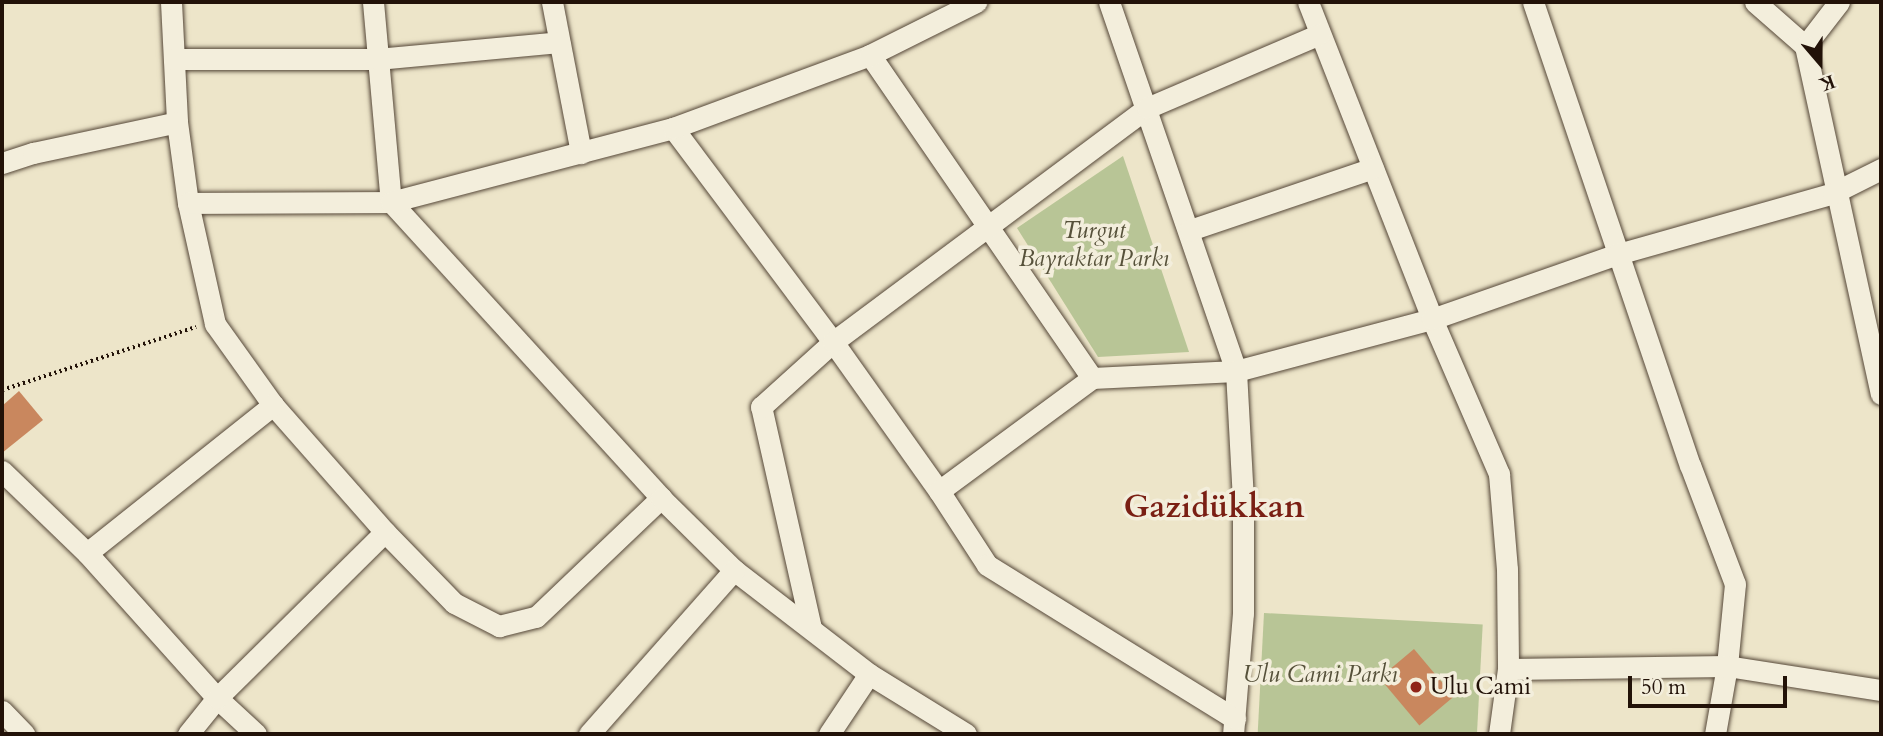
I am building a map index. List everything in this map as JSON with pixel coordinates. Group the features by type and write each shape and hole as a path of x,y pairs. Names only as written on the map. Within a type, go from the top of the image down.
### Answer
{"street":[{"path":"171,2 177,122 188,203 215,324 273,405 385,532 454,603 499,626 536,617 661,499"},
{"path":"373,2 391,202 661,499 734,570 869,674 965,734"},
{"path":"552,2 581,153"},
{"path":"188,203 391,202 673,128 870,55 976,2"},
{"path":"673,128 833,342 939,491 987,565 1234,727 1243,613 1243,512 1236,371 1190,230 1109,2"},
{"path":"1308,2 1432,319 1499,474 1507,569 1508,670 1499,734"},
{"path":"1533,2 1689,466 1735,584 1727,666 1716,734"},
{"path":"1755,2 1805,46 1881,394"},
{"path":"1805,46 1839,2"},
{"path":"811,628 761,407 833,342 1147,108 1320,34"},
{"path":"174,59 377,59 559,42"},
{"path":"870,55 1092,378"},
{"path":"2,163 33,153 177,122"},
{"path":"1190,230 1373,168"},
{"path":"939,491 1092,378 1236,371 1432,319 1618,254 1837,191 1881,169"},
{"path":"87,553 273,405"},
{"path":"2,471 87,553 217,698 256,734"},
{"path":"188,734 217,698 385,532"},
{"path":"589,734 734,570"},
{"path":"1508,670 1727,666 1881,690"},
{"path":"829,734 869,674"},
{"path":"2,711 24,734"}],"path":[{"path":"2,390 191,328 215,324"}],"green space":[{"name":"Turgut Bayraktar Parkı","path":"1123,156 1189,352 1098,357 1017,228"},
{"name":"Ulu Cami Parkı","path":"1264,613 1483,624 1477,734 1258,734"}],"building":[{"path":"19,391 43,420 2,453 2,406"},
{"name":"Ulu Cami","path":"1414,649 1454,696 1419,725 1380,678"}],"place":[{"name":"Ulu Cami","path":"1416,687"}],"district":[{"name":"Gazidükkan","path":"1214,507"}]}
